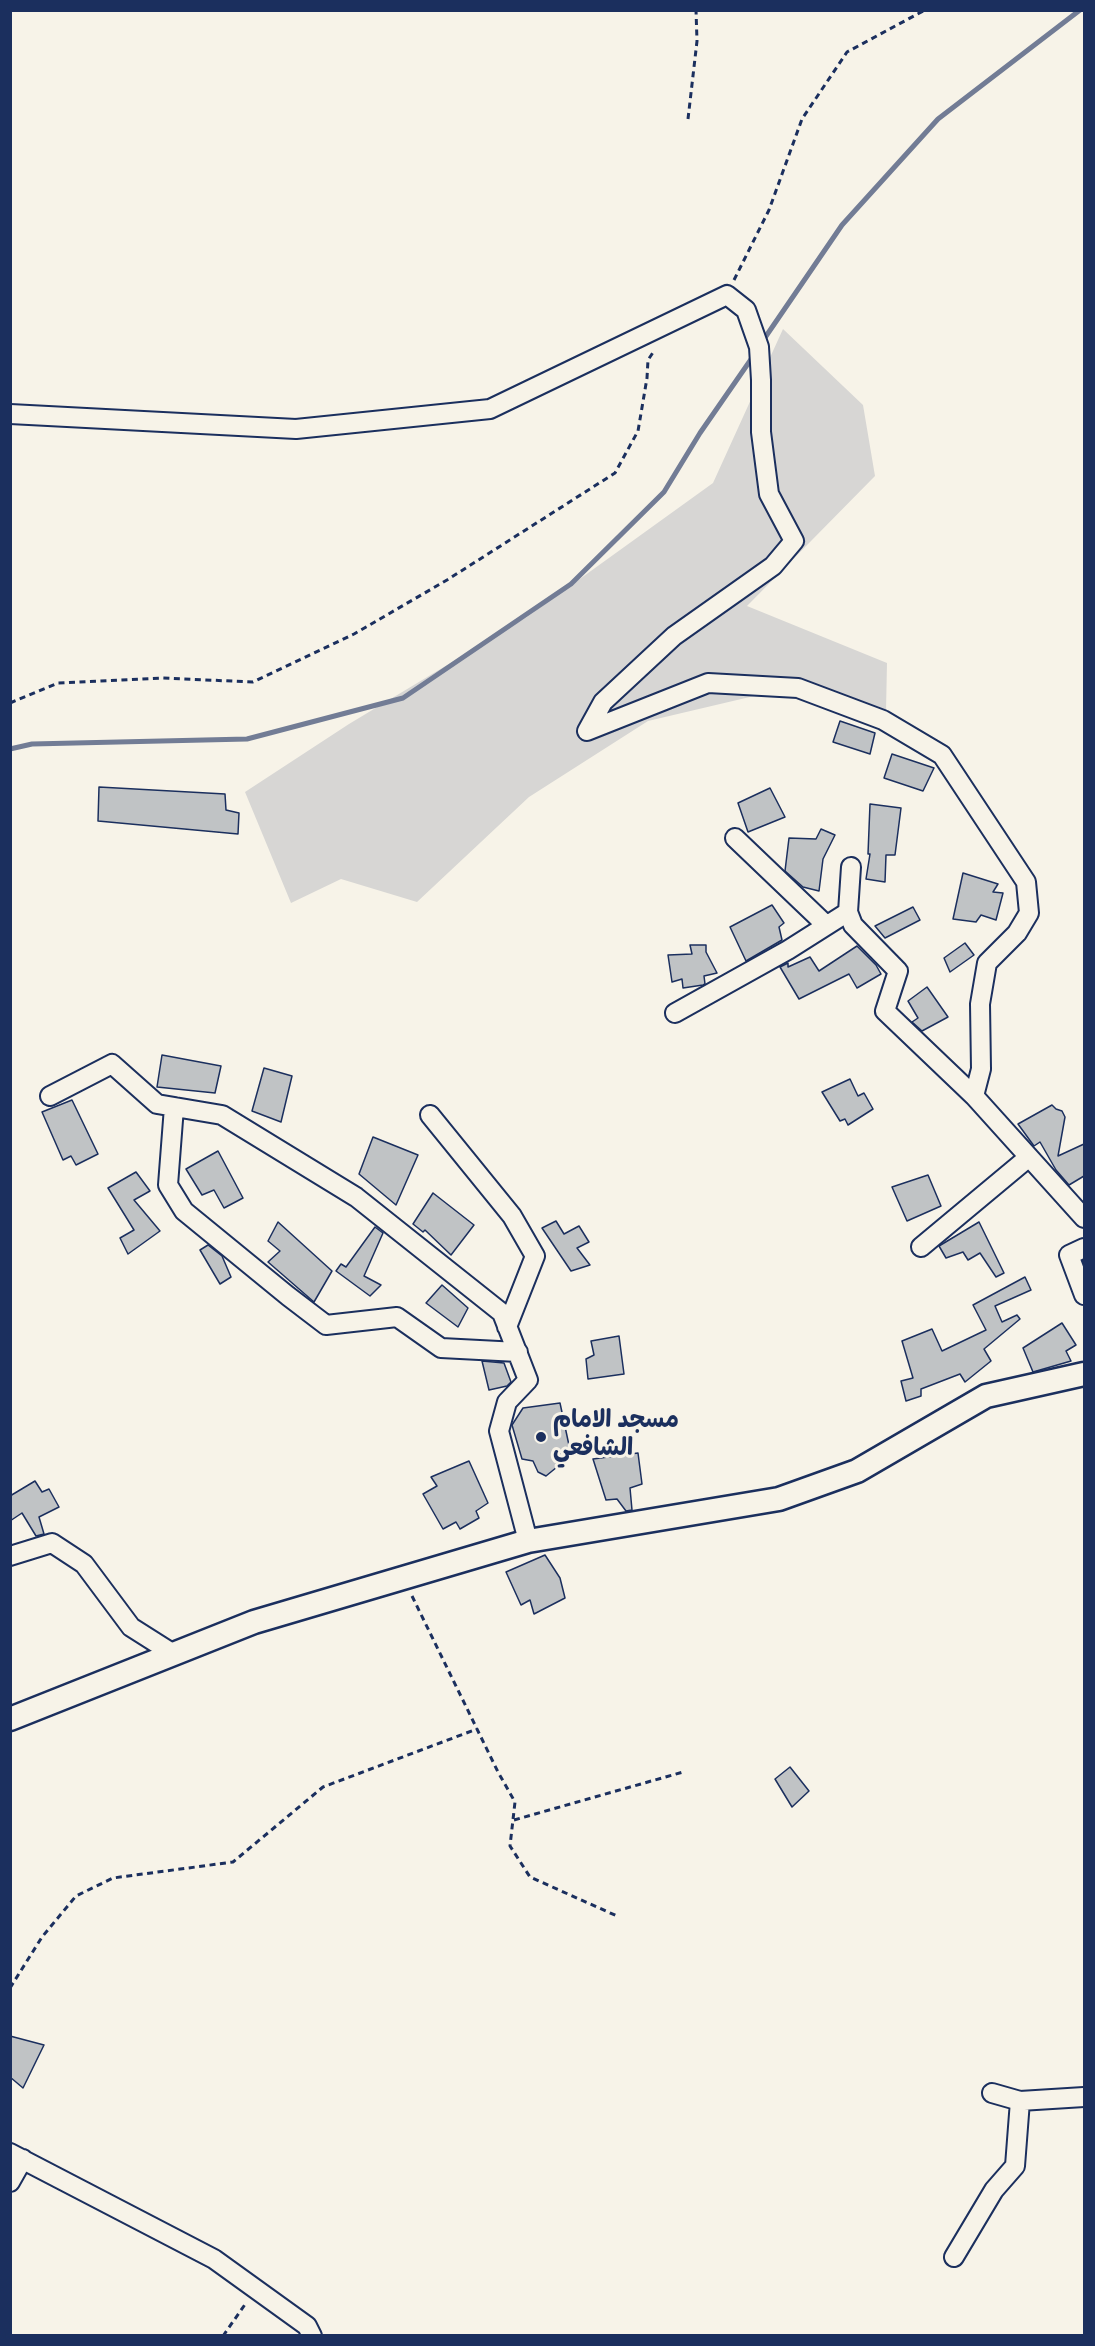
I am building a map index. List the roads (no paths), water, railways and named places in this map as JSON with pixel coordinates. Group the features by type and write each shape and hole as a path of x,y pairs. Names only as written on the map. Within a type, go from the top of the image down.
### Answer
{"street":[{"path":"10,414 296,429 490,409 727,295 746,309 759,347 761,432 769,494 794,541 773,566 674,636 603,702 587,731 708,683 798,688 883,720 942,755 1026,882 1029,913 1017,933 987,963 980,1004 981,1068 974,1096"},
{"path":"735,838 826,926"},
{"path":"851,867 848,912 853,925 898,971 885,1011 974,1096 1084,1218"},
{"path":"675,1013 789,950 848,912"},
{"path":"50,1096 112,1064 158,1104 222,1115 356,1197 502,1313 528,1380 507,1402 499,1431 528,1541"},
{"path":"174,1107 168,1185 184,1211 326,1324 397,1317 441,1348 518,1352"},
{"path":"430,1116 512,1216 535,1256 507,1327"},
{"path":"921,1247 1029,1157"},
{"path":"1084,1248 1069,1255 1084,1295"},
{"path":"10,1719 254,1622 528,1541 779,1499 857,1470 987,1396 1084,1374"},
{"path":"10,1556 52,1542 84,1564 131,1627 172,1653"},
{"path":"992,2093 1020,2101 1084,2097"},
{"path":"954,2257 994,2190 1015,2166 1020,2101"},
{"path":"10,2182 16,2156 214,2259 307,2326 312,2336"}],"waterway":[{"path":"762,342 842,225 938,119 1080,10"},
{"path":"10,749 32,744 247,739 403,698 571,584 664,492 700,433 754,355"}],"place":[{"name":"مسجد الامام الشافعي","path":"541,1437"}]}
